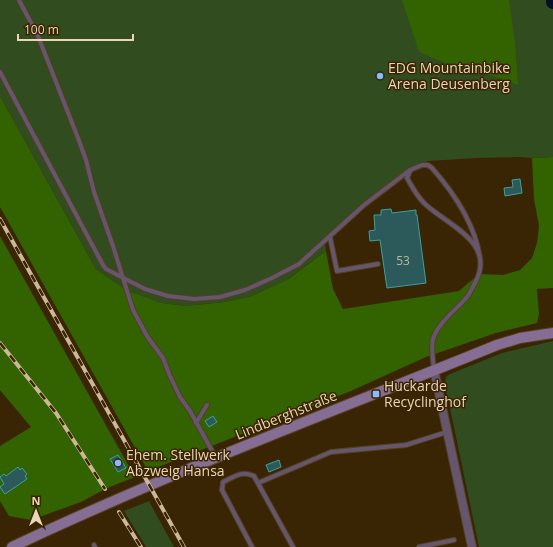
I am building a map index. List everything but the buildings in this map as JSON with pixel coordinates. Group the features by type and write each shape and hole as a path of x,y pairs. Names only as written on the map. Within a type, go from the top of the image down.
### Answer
{"main road":[{"name":"Lindberghstraße","path":"12,547 177,473 497,345 520,338 553,333"}],"street":[{"path":"434,370 472,547"}],"lane":[{"path":"19,0 38,36 78,138 121,277 133,310 147,336 163,358 177,390 216,458"},
{"path":"0,72 99,259 106,269 145,288 168,296 194,299 220,297 252,287 292,268 299,264 330,237 364,205 410,170 422,165 428,165 441,178 456,199 478,243 480,258 479,274 469,295 444,320 434,337 434,370"},
{"path":"410,170 407,178 420,198 425,204 458,227 474,244 480,258"},
{"path":"330,237 337,271 378,264"},
{"path":"196,423 207,406"},
{"path":"258,483 331,452 406,445 447,431"},
{"path":"252,547 222,490 223,482 242,473 248,473 254,476 293,547"},
{"path":"419,547 454,540"}],"green space":[{"path":"0,0 553,0 553,157 477,158 428,161 410,170 377,196 325,242 326,251 286,280 252,296 224,302 186,306 162,303 126,290 96,269 0,96"},
{"path":"402,0 509,0 515,42 518,85 470,68 450,65 419,52"},
{"path":"0,96 96,269 126,290 162,303 186,306 224,302 252,296 288,279 326,251 333,289 343,309 459,291 479,274 503,275 520,270 532,258 537,243 539,226 534,199 532,158 553,157 553,288 537,289 539,314 537,323 496,333 426,357 351,391 148,471 0,207"},
{"path":"0,236 135,477 107,488 81,502 31,520 9,516 0,501 0,446 31,427 0,390"},
{"path":"553,341 553,547 479,547 445,384 446,377 502,353"},
{"path":"149,501 174,547 146,547 124,511"}],"railway":[{"path":"0,219 184,547"},
{"path":"0,343 56,413 105,489"},
{"path":"119,512 141,547"}],"place":[{"name":"EDG Mountainbike Arena Deusenberg","path":"380,76"},
{"name":"Huckarde Recyclinghof","path":"376,394"},
{"name":"Ehem. Stellwerk Abzweig Hansa","path":"118,463"}]}
